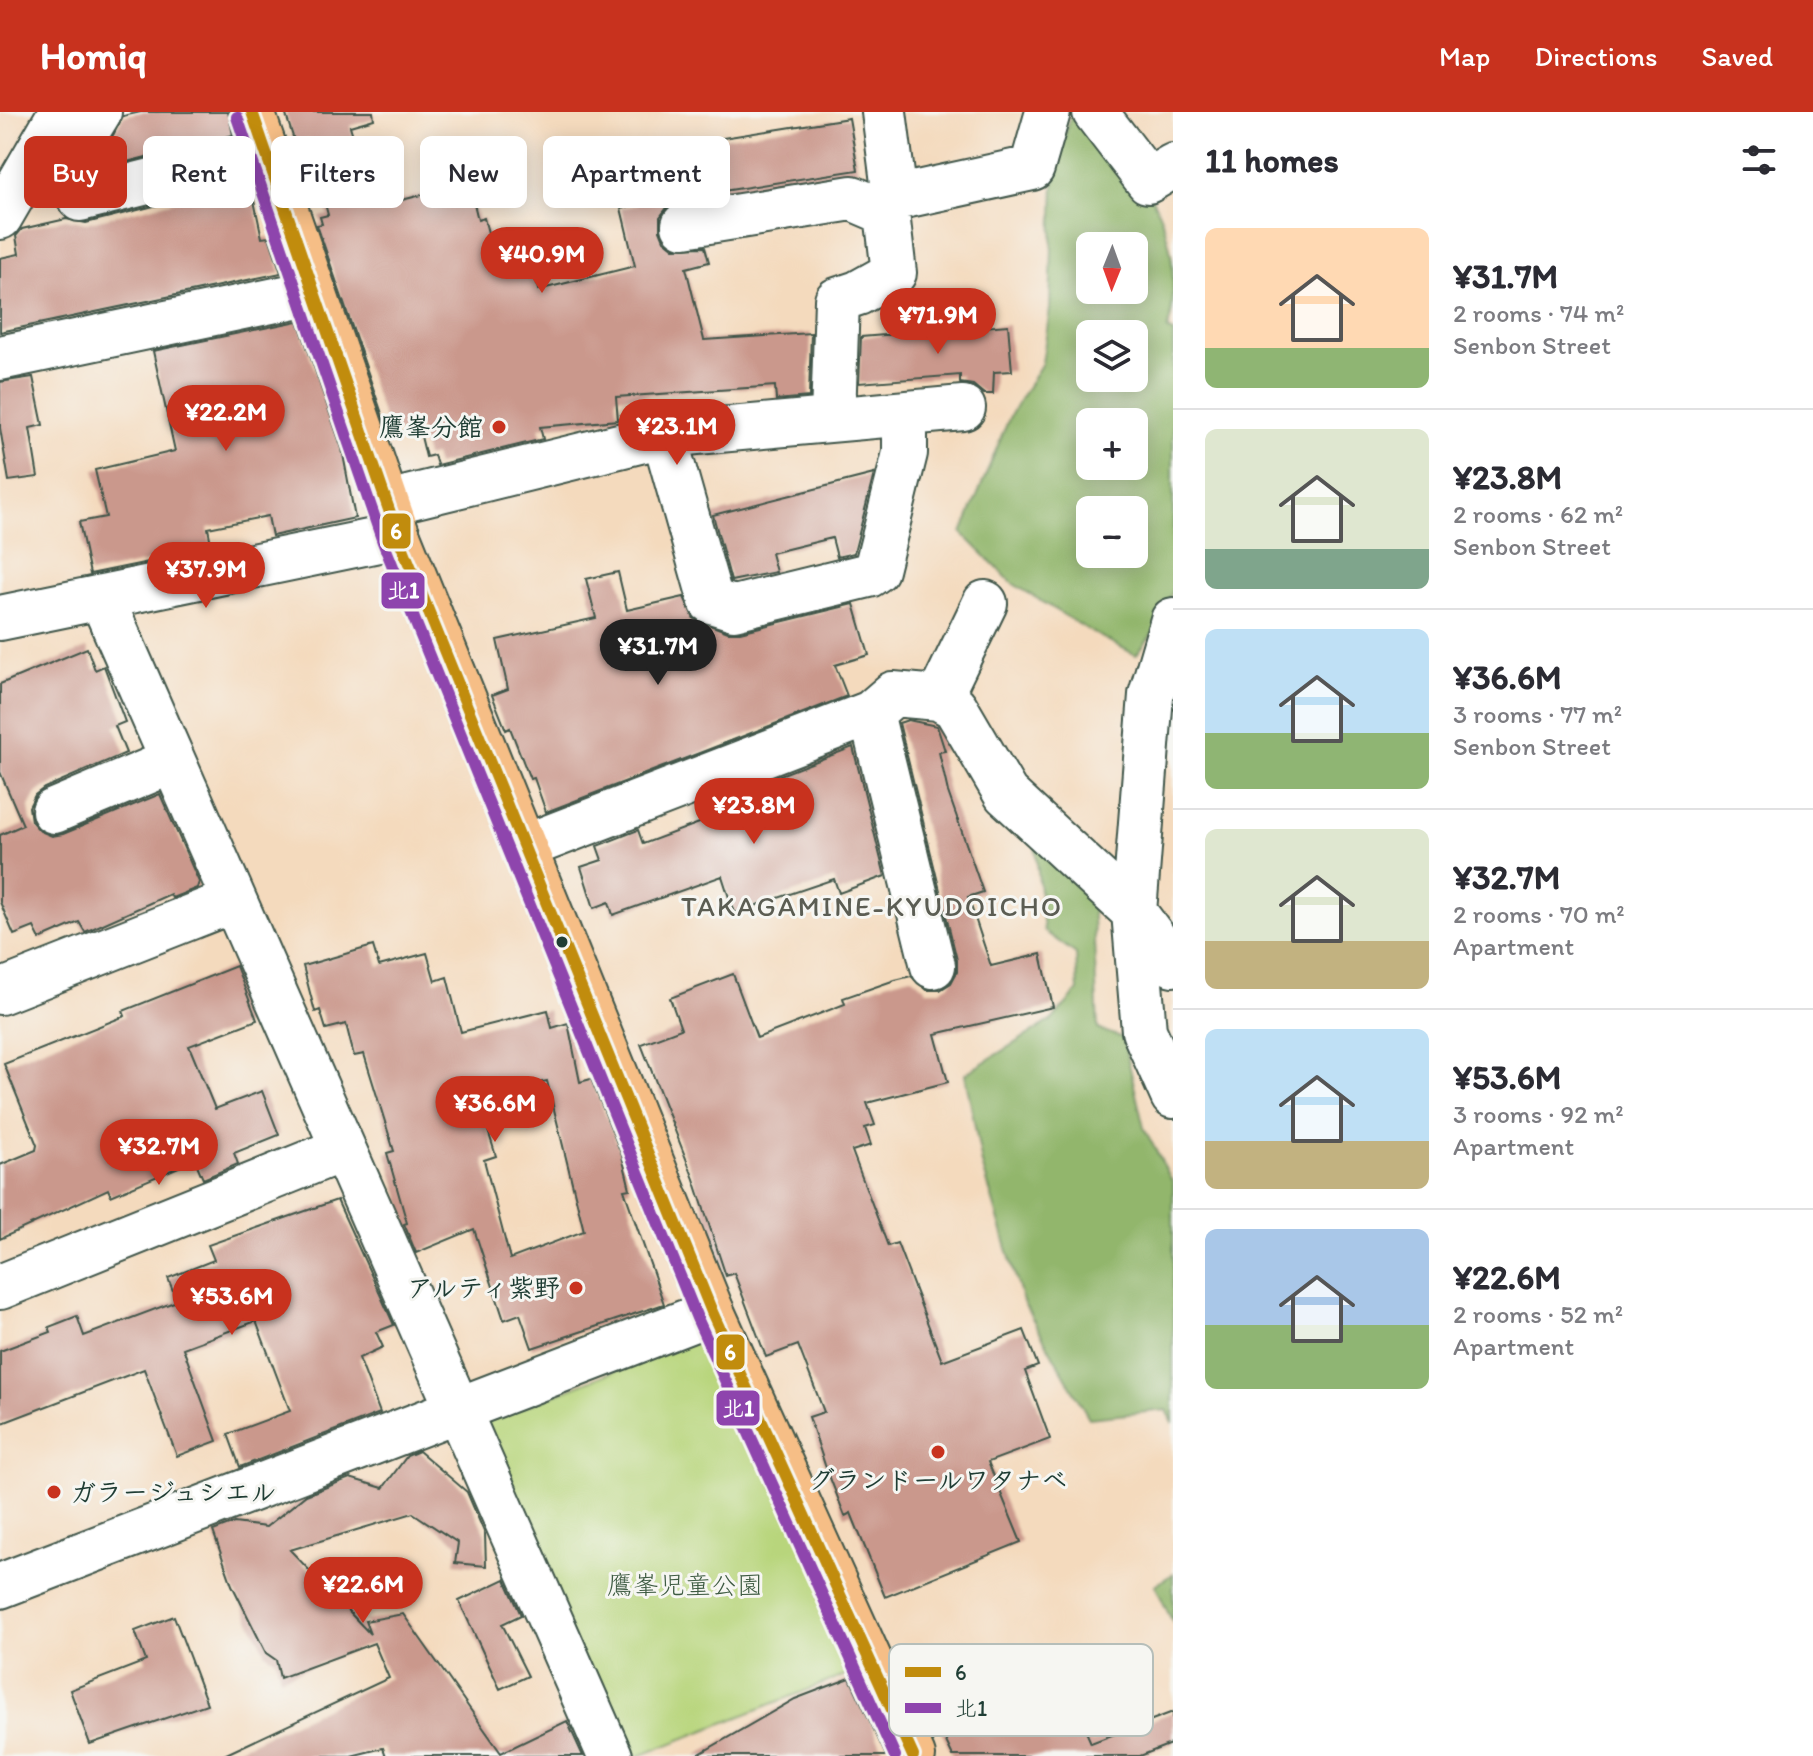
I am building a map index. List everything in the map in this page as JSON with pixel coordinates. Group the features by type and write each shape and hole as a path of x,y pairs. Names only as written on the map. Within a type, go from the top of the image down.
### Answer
{"main road":[{"path":"259,132 392,520 712,1312 889,1703"},
{"path":"904,1736 913,1756"}],"street":[{"path":"0,217 61,112"},
{"path":"99,112 66,166 80,199 259,132"},
{"path":"833,418 837,300 858,293 894,273 884,112"},
{"path":"684,225 852,198 891,206 1032,168 1048,112"},
{"path":"1095,112 1148,181 1173,166"},
{"path":"0,358 314,292"},
{"path":"0,618 101,597 392,520 664,435 963,408"},
{"path":"664,435 711,601 734,608 869,575 876,570 905,453 905,415"},
{"path":"101,597 610,1756"},
{"path":"939,698 985,603"},
{"path":"1173,620 1151,695 1134,912 1144,1031 1173,1096"},
{"path":"524,847 871,713 893,694 939,698 955,707 1006,794 1134,912 1173,964"},
{"path":"871,713 933,966"},
{"path":"54,811 173,761"},
{"path":"0,992 234,900"},
{"path":"0,1287 343,1149"},
{"path":"0,1586 712,1312"}],"green space":[{"path":"1071,112 1088,112 1147,189 1166,231 1171,255 1173,300 1167,330 1173,333 1173,589 1160,624 1136,655 1093,633 1012,583 962,533 1010,416 1042,363 1050,309 1054,184"},
{"path":"1035,843 1092,895 1098,1029 1123,1038 1144,1128 1173,1183 1173,1423 1167,1410 1089,1418 1023,1302 982,1164 965,1074 1052,1020 1078,991 1076,954 1044,931"},
{"name":"鷹峯児童公園","path":"692,1340 719,1348 861,1669 639,1756 621,1756 483,1423"},
{"path":"1173,1574 1173,1623 1155,1585"}],"building":[{"path":"141,112 228,112 233,135 143,136 143,158 127,162 127,136 113,136 123,116"},
{"path":"285,112 373,112 374,119 350,126 353,136 293,136"},
{"path":"849,118 858,170 730,190 730,137"},
{"path":"420,195 420,208 475,208 478,220 484,218 499,273 533,266 538,290 635,266 621,208 667,208 660,217 664,240 674,248 705,247 709,262 686,268 704,340 811,333 809,397 776,400 775,386 616,397 618,420 540,427 543,439 437,465 434,455 426,457 419,428 389,434 317,225 322,224 320,217 328,215 326,208 404,208 404,199"},
{"path":"255,205 262,238 269,237 281,273 0,332 0,258 19,254 16,236 22,229 66,219 86,223 146,208 255,208"},
{"path":"298,321 342,449 355,518 272,536 268,516 208,528 212,549 90,574 79,522 106,517 95,470 175,451 153,351"},
{"path":"1008,325 1012,371 994,372 993,394 984,394 973,385 960,383 960,375 859,383 861,337"},
{"path":"33,377 43,425 30,428 38,477 9,481 0,428 0,382"},
{"path":"874,474 854,553 837,557 832,538 771,553 776,572 731,581 713,515"},
{"path":"618,572 627,610 684,597 694,619 728,632 740,632 854,604 869,655 835,665 847,696 546,812 534,778 530,779 510,728 506,730 492,695 508,689 497,640 596,618 586,579"},
{"path":"87,648 95,670 104,666 125,722 115,726 126,753 44,788 35,795 29,807 31,821 40,831 52,836 63,834 160,794 199,882 197,888 172,898 170,894 85,932 79,922 40,939 34,927 14,935 0,902 0,835 23,825 0,772 0,684"},
{"path":"908,720 937,726 945,751 939,752 948,792 983,892 968,897 991,966 1041,954 1053,1007 935,1034 948,1082 867,1103 875,1125 865,1128 871,1145 852,1151 888,1246 897,1243 942,1361 1024,1330 1038,1366 1025,1371 1050,1439 988,1462 1021,1542 885,1597 851,1513 845,1516 825,1465 809,1417 824,1412 798,1345 766,1357 734,1273 726,1276 694,1179 641,1044 681,1029 670,998 733,974 757,1038 845,1004 843,998 895,980 911,976 927,990 940,990 951,983 957,972 957,960 899,723"},
{"path":"853,747 885,876 839,893 834,879 734,913 722,876 613,915 609,902 594,908 581,867 602,860 597,846 638,830 643,844 780,793 775,777"},
{"path":"373,946 379,966 427,953 435,981 447,977 461,1032 548,1010 552,1028 568,1023 580,1082 591,1079 622,1156 630,1189 624,1190 664,1304 532,1348 520,1314 504,1320 474,1229 416,1253 404,1224 407,1223 387,1153 394,1151 364,1054 354,1056 346,1024 326,1029 320,1010 315,1012 303,966","holes":["547,1081 584,1231 510,1259 484,1160 496,1156 484,1118 494,1115 488,1095"]},
{"path":"236,966 257,1020 189,1046 215,1109 262,1091 279,1135 234,1153 238,1164 203,1179 195,1160 111,1196 108,1189 0,1239 0,1165 36,1150 37,1145 4,1064 125,1016 123,1011"},
{"path":"337,1200 394,1325 376,1332 383,1347 359,1358 380,1413 240,1467 228,1434 290,1411 256,1321 183,1348 217,1441 177,1456 144,1369 0,1424 0,1351 51,1332 49,1327 77,1316 84,1336 177,1301 168,1278 214,1260 208,1245"},
{"path":"419,1451 467,1492 485,1534 486,1566 455,1563 458,1543 413,1513 290,1550 370,1634 365,1621 403,1614 501,1753 567,1721 583,1756 386,1756 383,1748 351,1756 222,1756 389,1678 374,1643 280,1678 276,1660 266,1653 232,1585 213,1531 234,1523 266,1527 306,1495 350,1478 383,1488 407,1456"},
{"path":"505,1579 521,1615 502,1624 528,1676 500,1689 459,1601"},
{"path":"174,1616 207,1704 90,1744 70,1690 146,1661 135,1631"},
{"path":"850,1678 886,1756 696,1756 795,1699"},
{"path":"1173,1712 1173,1743 1140,1756 953,1756 943,1736 1088,1736 1091,1743 1110,1736 1153,1736 1153,1720"}],"transit line":[{"name":"6","path":"252,112 398,536 712,1312 889,1703"},
{"name":"北1","path":"237,117 383,542 697,1318 895,1756"},
{"name":"6","path":"904,1736 913,1756"}],"place":[{"name":"鷹峯分館","path":"499,427"},
{"name":"アルティ紫野","path":"576,1288"},
{"name":"グランドールワタナベ","path":"938,1452"},
{"name":"ガラージュシエル","path":"54,1492"}],"district":[{"name":"TAKAGAMINE-KYUDOICHO","path":"872,906"}]}
